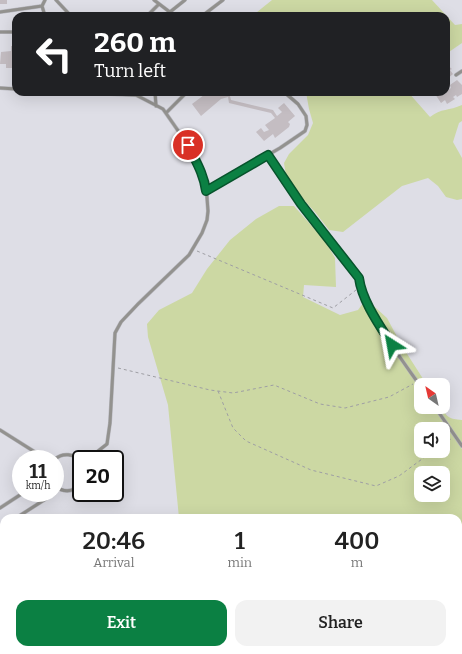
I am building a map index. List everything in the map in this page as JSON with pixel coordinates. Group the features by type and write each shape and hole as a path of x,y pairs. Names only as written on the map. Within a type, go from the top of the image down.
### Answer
{"lane":[{"path":"44,0 42,6 44,12"},
{"path":"56,0 67,12"},
{"path":"154,0 170,12 185,0"},
{"path":"207,12 223,0"},
{"path":"151,12 159,4"},
{"path":"0,12 42,6"},
{"path":"0,32 12,32"},
{"path":"456,75 462,71"},
{"path":"0,88 12,89"},
{"path":"99,450 107,444 110,423 116,332 121,322 193,250 207,220 208,211 206,184 188,145 163,109 138,96"},
{"path":"155,96 156,106"},
{"path":"166,113 183,96"},
{"path":"206,191 268,155 305,131 307,125 306,116 298,104 289,96"},
{"path":"268,155 301,204 359,278 360,287 376,320 414,378"},
{"path":"440,414 462,446"},
{"path":"0,430 32,450"},
{"path":"0,508 12,500"},
{"path":"22,514 41,502"}],"path":[{"path":"193,250 333,308 360,287"},
{"path":"114,366 218,391 233,393 274,385 320,404 345,408 389,397 414,384"},
{"path":"218,391 233,428 246,441 311,470 376,486 399,476 423,458"},
{"path":"450,439 455,436"}],"green space":[{"path":"272,0 432,0 443,12 257,12"},
{"path":"450,20 455,25 462,24 462,43 450,51"},
{"path":"307,96 412,96 430,117 438,112 462,105 462,121 459,123 453,142 462,158 462,199 457,200 446,197 438,186 428,178 402,186 343,232 329,230 315,212 287,182 284,163 289,154 308,135 313,123"},
{"path":"279,206 294,206 326,242 335,258 336,287 304,285 303,297 340,315 358,310 366,299 387,318 402,346 423,378 414,378 414,414 445,414 454,419 462,420 462,443 453,435 462,449 462,514 179,514 168,405 148,337 147,324 159,310 192,293 207,269 230,240 256,219"}],"building":[{"path":"0,0 7,0 7,4 0,4"},
{"path":"12,46 12,68 6,68 6,64 0,64 1,52 11,51"},
{"path":"457,80 462,85 462,94 457,97 456,95 453,97 455,99 447,104 445,100 441,103 436,96 450,96 450,85"},
{"path":"203,96 230,96 231,100 273,110 277,116 282,112 278,108 284,103 295,116 288,122 290,124 289,127 275,138 273,134 264,141 256,132 261,128 264,132 269,130 265,125 275,118 271,113 229,103 228,97 221,99 201,116 192,104"}],"route":[{"path":"188,145 206,184 206,191 268,155 301,204 359,278 360,287 376,320 392,345"}]}
